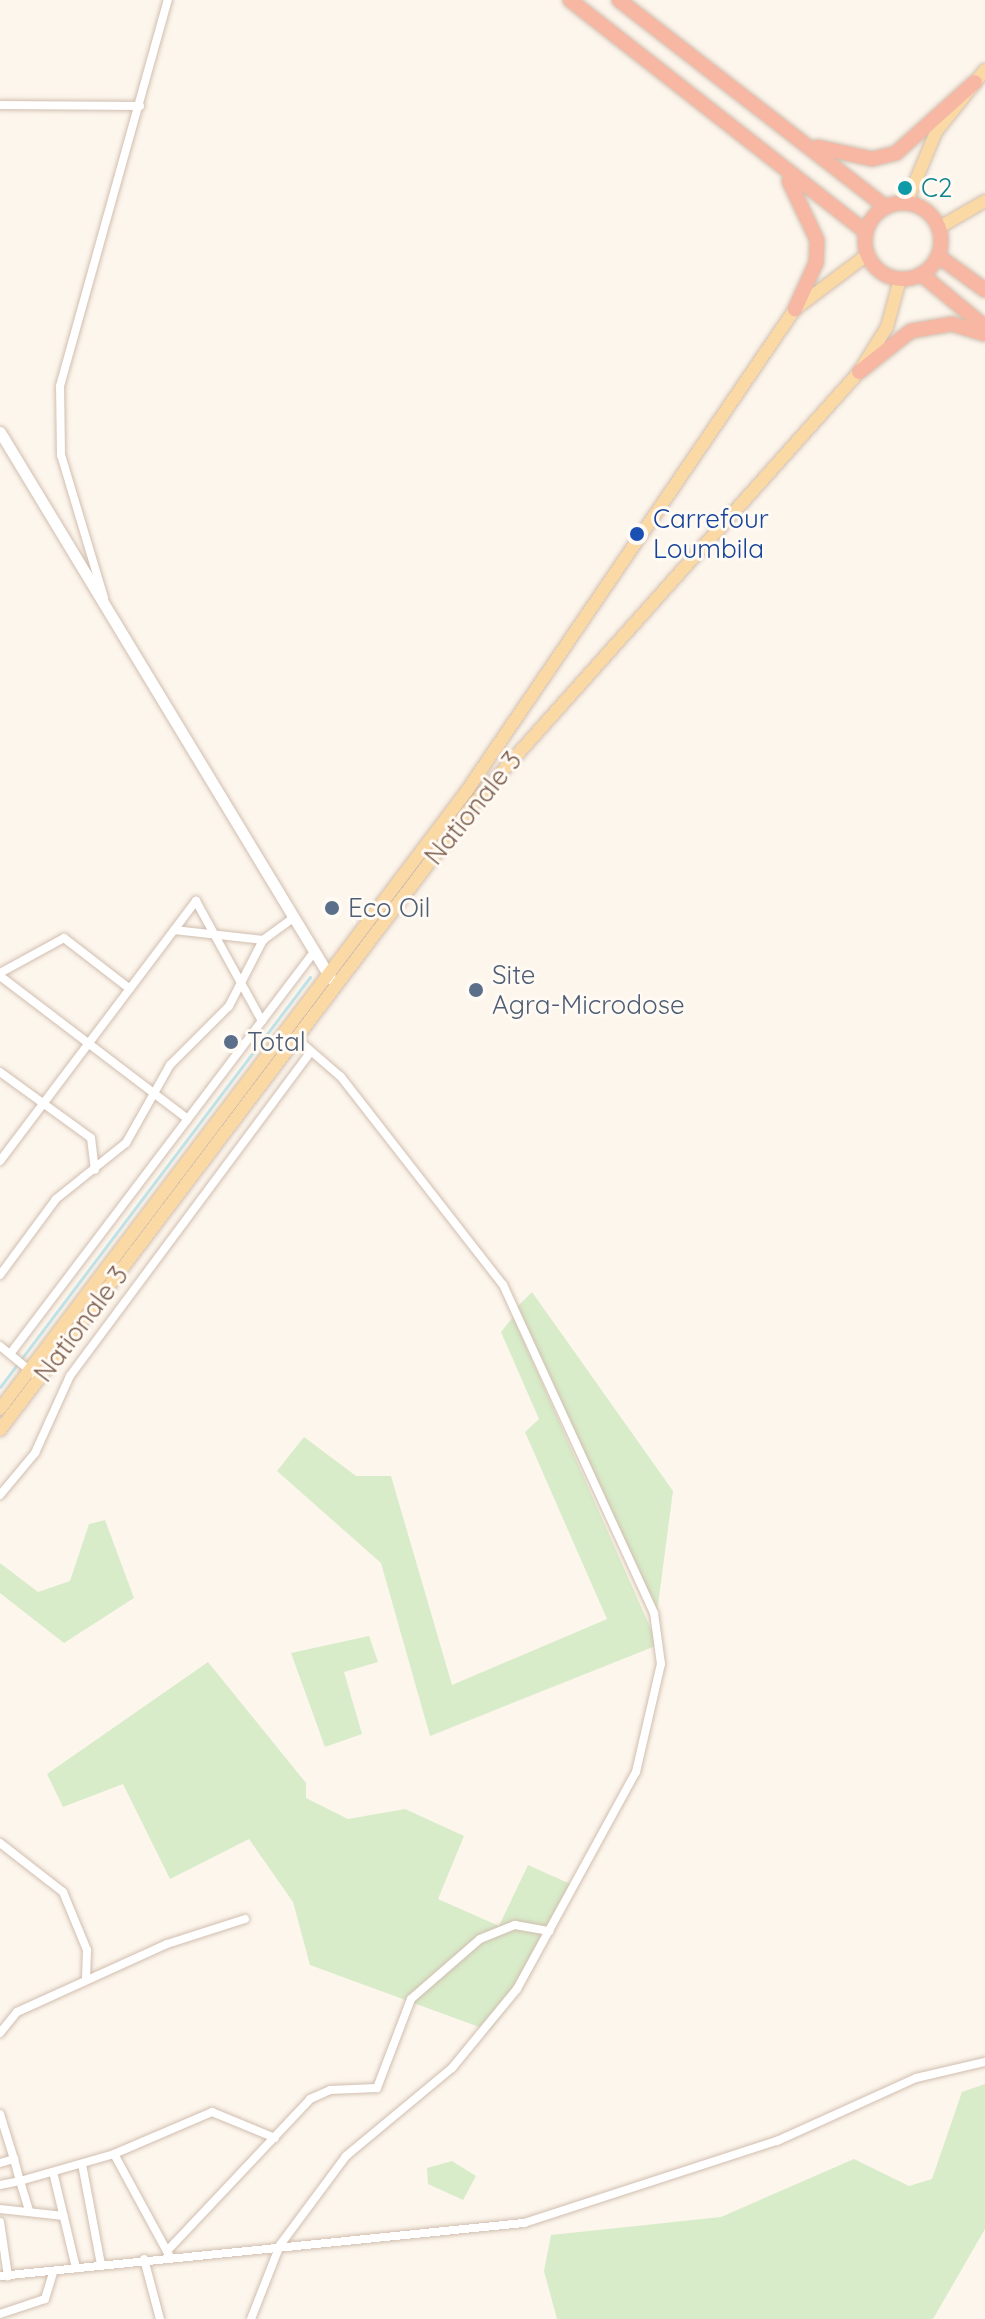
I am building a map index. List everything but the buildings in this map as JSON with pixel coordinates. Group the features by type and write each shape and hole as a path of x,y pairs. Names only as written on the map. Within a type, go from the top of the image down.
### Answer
{"highway":[{"path":"570,0 866,232"},
{"path":"619,0 886,207"},
{"path":"796,135 845,157 896,153 980,76"},
{"path":"774,162 804,199 817,240 816,263 795,309"},
{"path":"906,204 926,211 938,228 938,256 921,274 900,279 880,271 867,255 866,232 886,207 906,204"},
{"path":"938,256 985,290"},
{"path":"921,274 985,327"},
{"path":"859,372 911,331 952,324 985,334"}],"main road":[{"path":"906,204 925,151 980,76"},
{"path":"938,228 985,201"},
{"name":"Nationale 3","path":"0,1430 34,1374 332,980 598,606 795,309 867,255"},
{"name":"Nationale 3","path":"0,1409 34,1374 296,1038 332,980 483,793 859,372 887,327 900,279"},
{"path":"0,432 292,919 332,980"}],"street":[{"path":"107,611 61,455 60,386 168,0"},
{"path":"0,105 140,106"},
{"path":"0,1161 40,1101 196,901 262,1021"},
{"path":"0,1275 56,1199 126,1143 157,1096 170,1065 224,1013 263,940 292,919"},
{"path":"174,930 263,940"},
{"path":"130,989 64,938 0,974 188,1119"},
{"path":"10,1354 314,952"},
{"path":"251,2319 280,2245 346,2156 471,2048 517,1989 647,1743 661,1664 658,1625 493,1268 341,1077 296,1038"},
{"path":"0,1495 35,1453 78,1364 311,1052"},
{"path":"0,1072 91,1138 95,1170"},
{"path":"0,1346 34,1374"},
{"path":"0,1843 63,1892 87,1950 86,1980"},
{"path":"0,2033 17,2012 86,1980 245,1919"},
{"path":"169,2254 320,2092 377,2088 411,1999 480,1939 515,1925 549,1931"},
{"path":"0,2222 4,2276 53,2272 169,2254 524,2223 777,2141 916,2078 985,2062"},
{"path":"0,2185 114,2154 212,2112 275,2138"},
{"path":"0,2114 29,2210"},
{"path":"114,2154 169,2254"},
{"path":"0,2163 14,2159"},
{"path":"82,2164 101,2265"},
{"path":"53,2172 76,2268"},
{"path":"48,2213 58,2201"},
{"path":"0,2209 64,2216"},
{"path":"144,2259 160,2319"},
{"path":"0,2314 45,2299 53,2272"}],"green space":[{"path":"532,1292 673,1491 656,1620 516,1308"},
{"path":"513,1317 658,1645 430,1736 381,1563 277,1471 304,1437 356,1476 391,1476 452,1685 607,1619 525,1432 539,1419 501,1332"},
{"path":"105,1520 134,1598 64,1643 0,1593 0,1563 38,1592 70,1581 89,1524"},
{"path":"369,1636 378,1662 344,1672 362,1734 325,1747 291,1653"},
{"path":"208,1662 306,1783 306,1798 348,1819 405,1809 464,1836 438,1899 499,1926 528,1865 575,1886 527,1980 490,2031 310,1965 293,1902 249,1839 170,1879 123,1784 63,1807 47,1774"},
{"path":"985,2084 985,2229 933,2319 557,2319 544,2271 551,2235 721,2217 854,2159 909,2186 932,2179 962,2092"},
{"path":"452,2161 476,2176 463,2200 428,2184 427,2168"}],"waterway":[{"path":"0,1387 310,977"}],"place":[{"name":"C2","path":"905,188"},
{"name":"Carrefour Loumbila","path":"637,534"},
{"name":"Eco Oil","path":"332,908"},
{"name":"Site Agra-Microdose","path":"476,990"},
{"name":"Total","path":"231,1042"}]}
